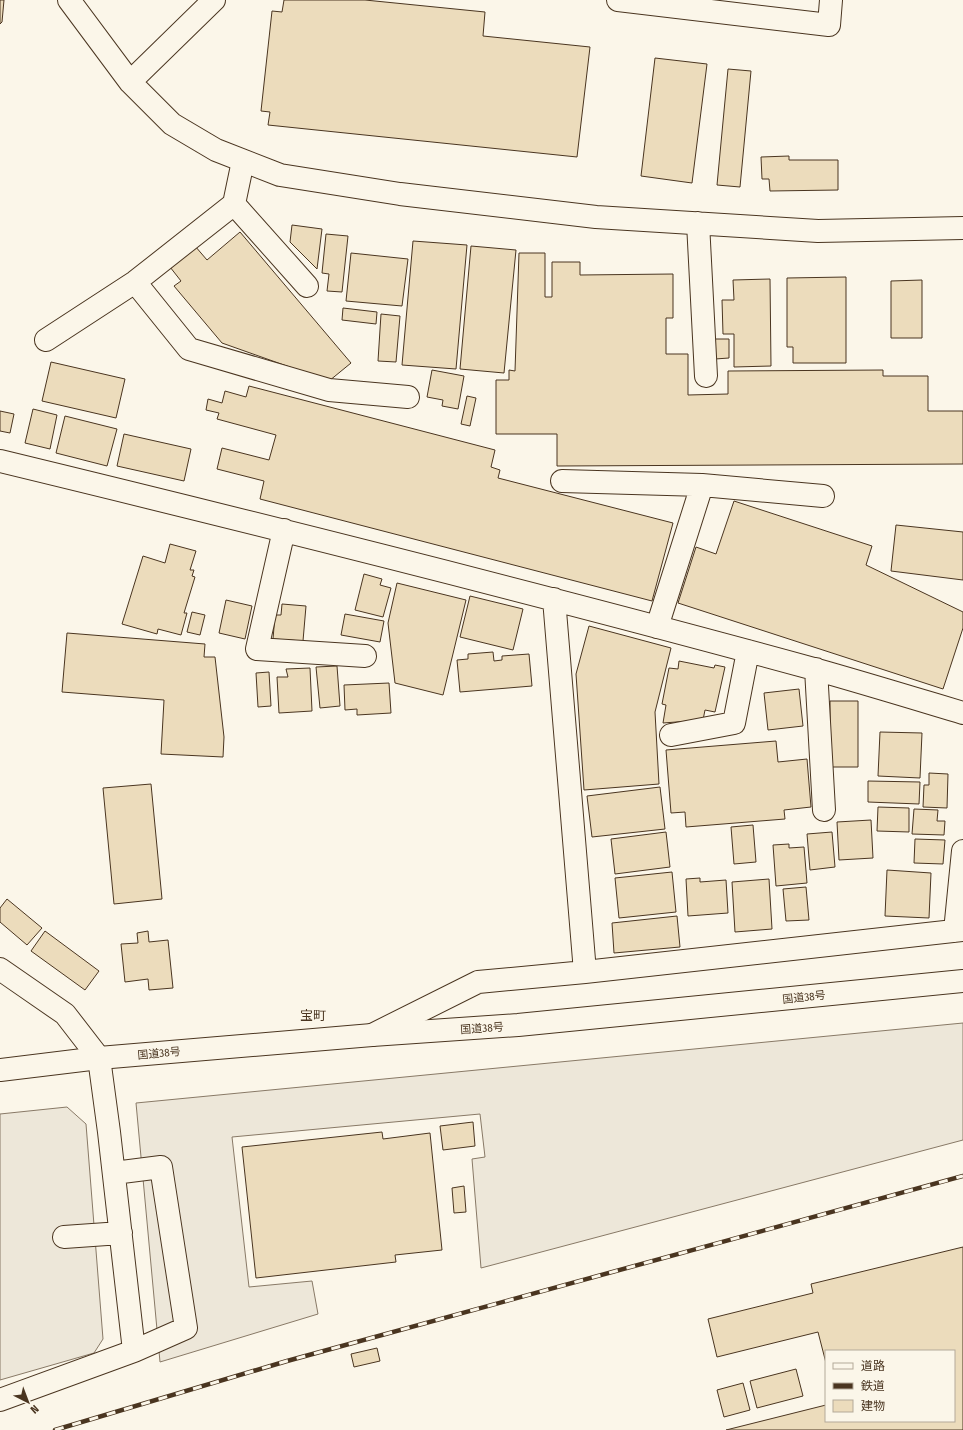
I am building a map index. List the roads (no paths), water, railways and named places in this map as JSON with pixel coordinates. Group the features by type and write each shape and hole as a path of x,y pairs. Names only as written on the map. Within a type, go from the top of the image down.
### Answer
{"main road":[{"path":"69,0 130,82 172,124 216,150 280,175 400,194 596,217 818,231 963,228"},
{"path":"130,82 214,0"},
{"path":"618,0 829,25 831,0"},
{"path":"46,340 135,282 234,204 243,161"},
{"path":"234,204 307,286"},
{"path":"698,223 706,376"},
{"path":"135,282 189,349 329,390 408,398"},
{"path":"0,461 284,530 554,599 816,669 963,713"},
{"path":"562,481 702,485 823,496"},
{"path":"657,627 702,485"},
{"path":"284,530 257,649 365,656"},
{"path":"554,599 585,972"},
{"path":"672,735 734,723 748,651"},
{"path":"816,669 824,810"},
{"path":"372,1035 478,982 585,972 959,930 963,851"},
{"path":"0,969 65,1014 99,1058 114,1173 134,1351"},
{"name":"国道38号","path":"0,1070 99,1058 372,1035 518,1026 963,981"},
{"path":"0,1400 134,1351 186,1328 161,1167 114,1173"},
{"path":"64,1237 121,1233"}],"railway":[{"path":"55,1430 287,1361 963,1176"}],"district":[{"name":"宝町","path":"313,1015"}]}
